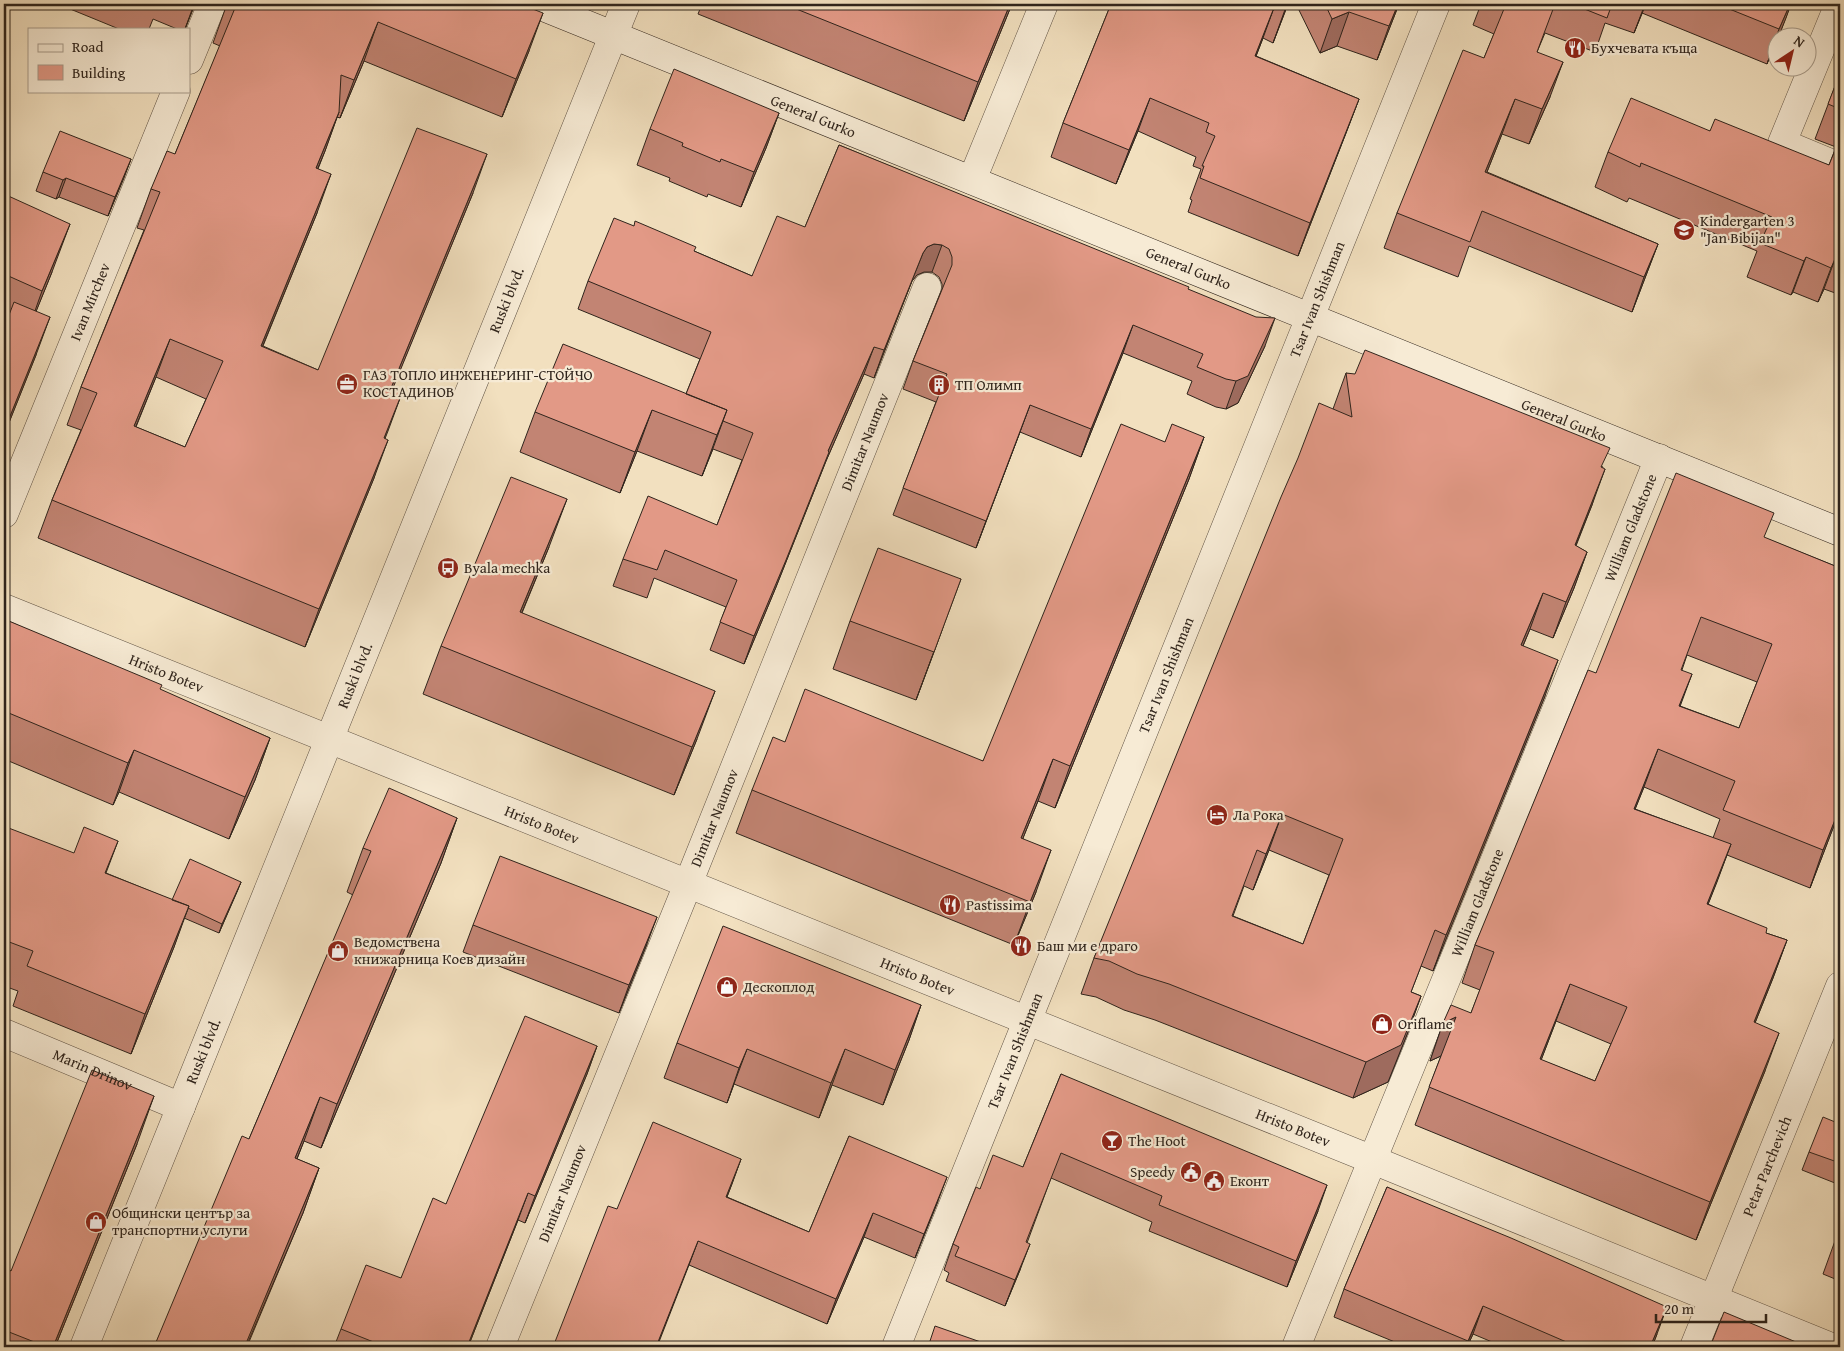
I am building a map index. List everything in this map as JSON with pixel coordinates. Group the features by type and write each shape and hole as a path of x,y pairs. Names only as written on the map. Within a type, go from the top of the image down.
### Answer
{"street":[{"path":"190,58 212,4"},
{"name":"General Gurko","path":"536,4 1840,532"},
{"name":"Ruski blvd.","path":"84,1347 626,4"},
{"path":"972,180 1044,4"},
{"name":"Tsar Ivan Shishman","path":"896,1347 1436,4"},
{"path":"1839,4 1782,143 1840,167"},
{"name":"Ivan Mirchev","path":"4,514 176,92"},
{"name":"Dimitar Naumov","path":"500,1347 927,287"},
{"name":"William Gladstone","path":"1296,1347 1659,458"},
{"name":"Hristo Botev","path":"4,608 330,738 1831,1347"},
{"name":"Petar Parchevich","path":"1694,1347 1840,986"},
{"name":"Marin Drinov","path":"4,1033 181,1107"}],"building":[{"path":"520,4 543,13 516,79 378,22 354,80 341,75 339,112 316,168 331,174 261,346 318,370 417,128 487,154 391,388 402,393 384,438 388,440 319,609 52,500 97,393 81,387 160,192 151,189 167,151 175,154 235,8 227,5","holes":["170,339 223,361 185,447 134,426"]},
{"path":"784,4 1010,4 978,82"},
{"path":"1111,4 1287,4 1285,9 1275,5 1255,56 1359,99 1310,223 1200,178 1204,166 1202,166 1215,136 1206,132 1209,123 1150,98 1129,150 1063,123"},
{"path":"1325,4 1398,4 1389,26 1349,12 1332,19"},
{"path":"1506,4 1555,4 1537,52 1563,62 1542,109 1515,99 1485,172 1658,244 1644,277 1482,211 1470,242 1397,213 1463,50 1484,58"},
{"path":"1572,4 1612,4 1607,18"},
{"path":"1717,4 1790,4 1779,28"},
{"path":"674,69 779,113 754,172 721,159 720,162 682,146 683,143 650,129"},
{"path":"1840,73 1840,109 1828,104"},
{"path":"1631,98 1710,131 1715,119 1829,165 1838,143 1840,144 1840,255 1837,254 1831,268 1806,257 1804,261 1760,243 1772,217 1641,163 1640,167 1608,152"},
{"path":"60,131 131,159 115,197 66,178 63,180 43,172"},
{"path":"839,145 1189,287 1188,289 1256,317 1275,318 1248,376 1236,381 1197,367 1203,354 1133,325 1091,429 1030,405 986,521 903,488 947,374 913,361 952,265 949,249 942,245 934,244 927,247 884,350 874,347 828,451 754,636 720,622 737,580 665,550 657,570 623,559 648,496 717,525 753,433 723,421 727,410 686,394 711,332 588,281 614,218 634,226 635,221 696,247 694,251 752,276 777,216 805,227"},
{"path":"4,194 70,224 42,291 4,274"},
{"path":"14,302 50,317 4,431 4,328"},
{"path":"563,344 727,410 717,435 652,410 635,452 535,412"},
{"path":"1365,350 1610,448 1601,467 1605,469 1575,545 1587,552 1566,602 1543,593 1521,645 1558,660 1446,935 1435,930 1411,992 1421,996 1401,1045 1366,1062 1169,984 1137,974 1109,961 1094,958 1319,403 1352,417 1346,373 1355,374","holes":["1282,814 1343,839 1303,944 1232,916 1257,850 1266,854"]},
{"path":"1121,424 1165,442 1172,424 1204,437 1070,766 1053,759 1021,838 1051,850 1030,902 752,790 773,737 785,742 805,689 983,761"},
{"path":"1676,473 1774,513 1764,537 1840,568 1840,807 1823,850 1723,810 1735,781 1658,749 1634,809 1731,844 1707,904 1767,928 1766,933 1787,940 1754,1022 1779,1033 1710,1202 1429,1087 1456,1017 1443,1023 1451,1005 1471,1013 1494,952 1475,945 1588,670 1596,673","holes":["1701,617 1772,644 1739,728 1679,706 1692,674 1681,670","1570,984 1627,1007 1595,1081 1540,1059"]},
{"path":"511,477 567,499 520,612 715,691 692,747 441,646"},
{"path":"878,548 961,579 934,652 850,621"},
{"path":"4,619 162,685 160,689 270,738 245,797 134,750 128,763 4,711"},
{"path":"389,788 457,818 337,1104 320,1097 295,1158 319,1168 247,1341 262,1347 154,1347 242,1136 249,1139 371,851 363,848"},
{"path":"6,827 74,853 84,827 118,841 105,873 189,906 145,1014 27,966 33,951 4,940 4,833"},
{"path":"500,856 657,917 629,985 473,925"},
{"path":"190,859 241,882 222,924 188,908 189,906 172,900"},
{"path":"723,926 921,1005 895,1070 845,1049 831,1083 747,1049 739,1068 677,1043"},
{"path":"525,1016 597,1046 535,1196 528,1193 467,1347 386,1347 341,1329 366,1265 401,1278 433,1198 446,1204"},
{"path":"92,1070 154,1096 53,1347 47,1347 4,1330 4,1268 11,1271"},
{"path":"1061,1074 1327,1185 1296,1261 1159,1205 1162,1196 1061,1153 1026,1242 1030,1244 1015,1280 955,1256 959,1247 953,1244 976,1187 980,1189 993,1155 1023,1167"},
{"path":"1823,1117 1840,1124 1840,1163 1809,1152"},
{"path":"653,1122 741,1159 726,1197 809,1232 849,1136 947,1177 924,1234 873,1213 836,1299 698,1241 656,1347 553,1347 608,1206 617,1209"},
{"path":"1387,1187 1511,1238 1667,1307 1650,1347 1578,1347 1483,1306 1468,1341 1344,1289"},
{"path":"1724,1312 1808,1347 1710,1347"},
{"path":"935,1326 995,1347 928,1347"}],"place":[{"name":"Бухчевата къща","path":"1575,48"},
{"name":"Kindergarten 3 \"Jan Bibijan\"","path":"1684,230"},
{"name":"ГАЗ ТОПЛО ИНЖЕНЕРИНГ-СТОЙЧО КОСТАДИНОВ","path":"347,384"},
{"name":"ТП Олимп","path":"939,385"},
{"name":"Byala mechka","path":"448,568"},
{"name":"Ла Рока","path":"1217,815"},
{"name":"Pastissima","path":"950,905"},
{"name":"Баш ми е драго","path":"1021,946"},
{"name":"Ведомствена книжарница Коев дизайн","path":"338,951"},
{"name":"Дескоплод","path":"727,987"},
{"name":"Oriflame","path":"1382,1024"},
{"name":"The Hoot","path":"1112,1141"},
{"name":"Speedy","path":"1191,1172"},
{"name":"Еконт","path":"1214,1181"},
{"name":"Общински център за транспортни услуги","path":"96,1222"}]}
